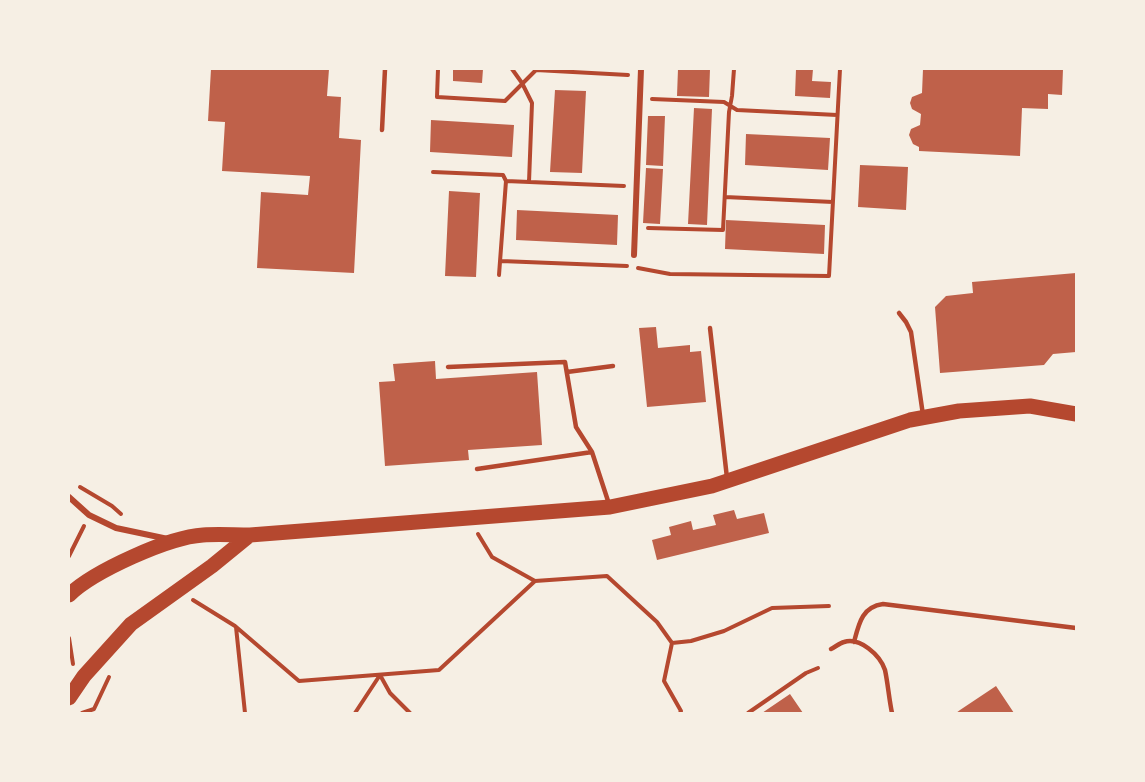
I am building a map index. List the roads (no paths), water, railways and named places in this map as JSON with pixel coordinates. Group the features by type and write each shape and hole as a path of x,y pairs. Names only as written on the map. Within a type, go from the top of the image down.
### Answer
{"main road":[{"path":"69,595 115,565 176,540 202,535 250,535 610,507 728,480 910,420 959,411 1030,406 1076,414"},
{"path":"69,698 84,676 131,624 212,566 250,535"}],"street":[{"path":"634,255 641,72"},
{"path":"69,497 89,515 116,528 176,540"}],"lane":[{"path":"382,130 385,69"},
{"path":"898,313 911,332 923,418"},
{"path":"710,328 728,480"},
{"path":"448,367 565,362 576,427 592,452 610,507"},
{"path":"567,372 613,366"},
{"path":"477,469 592,452"},
{"path":"854,642 858,624 865,613 874,606 884,604 1076,628"},
{"path":"831,649 844,642 854,642 866,646 879,658 885,669 892,713"}]}
